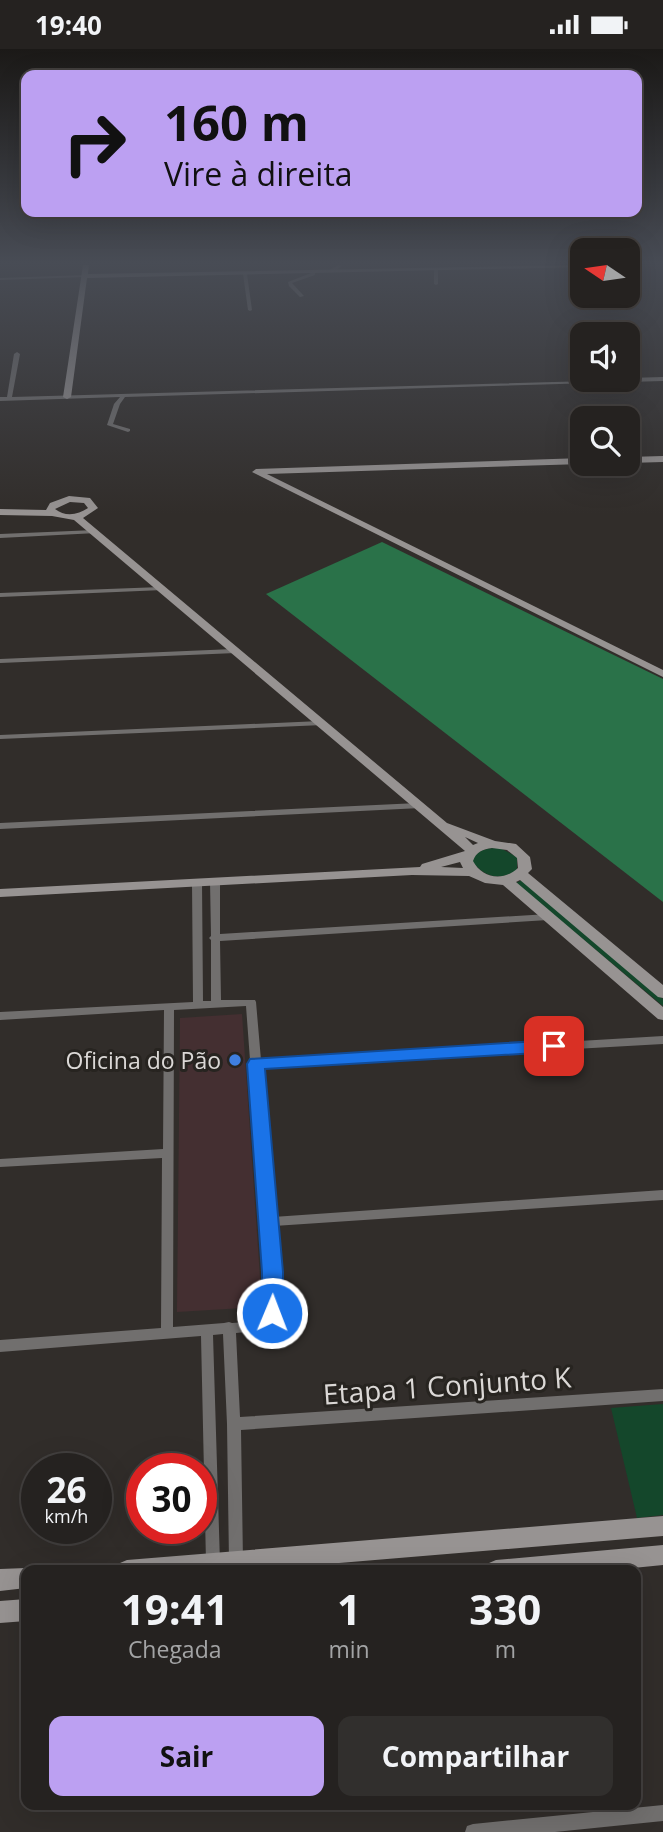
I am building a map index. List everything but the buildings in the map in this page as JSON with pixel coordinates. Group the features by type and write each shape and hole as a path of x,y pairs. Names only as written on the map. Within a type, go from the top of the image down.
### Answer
{"street":[{"path":"67,397 74,348"},
{"path":"9,399 18,354"},
{"path":"0,399 663,379"},
{"path":"124,395 117,404 110,425 128,430"},
{"path":"640,460 663,459"},
{"path":"570,461 255,473 663,674"},
{"path":"3,512 53,509 75,499 93,505 88,513 76,517"},
{"path":"53,509 76,517 95,532 233,651 441,823 470,853"},
{"path":"0,536 95,532"},
{"path":"0,595 161,589"},
{"path":"0,661 233,651"},
{"path":"0,737 320,723"},
{"path":"0,826 418,806"},
{"path":"0,893 412,871 472,872 487,880 506,880 521,874 525,869 523,857 511,848 492,844 441,823"},
{"path":"412,871 492,844"},
{"path":"470,853 466,861 472,872"},
{"path":"521,874 663,993"},
{"path":"506,880 663,1015"},
{"path":"215,881 216,1002"},
{"path":"197,882 198,1004"},
{"path":"214,938 548,917"},
{"path":"0,1016 251,1002 272,1272 272,1313 262,1326 0,1346"},
{"path":"167,1334 169,1006"},
{"path":"256,1064 663,1039"},
{"path":"0,1163 168,1153"},
{"path":"268,1222 663,1195"},
{"path":"229,1327 234,1424 236,1565 663,1526"},
{"path":"207,1329 213,1565"},
{"name":"Etapa 1 Conjunto K","path":"234,1424 663,1395"},
{"path":"552,1565 663,1555"},
{"path":"0,1580 21,1578"},
{"path":"0,1612 21,1610"},
{"path":"473,1832 663,1813"}],"shaded area":[{"path":"242,1014 262,1307 177,1312 180,1018"}],"green space":[{"path":"382,542 663,679 663,902 266,594"},
{"path":"500,848 517,857 517,870 505,876 493,876 482,871 472,861 480,852"},
{"path":"522,880 663,999 663,1006 516,883"},
{"path":"663,1404 663,1515 637,1518 611,1408"}],"place":[{"name":"Oficina do Pão","path":"235,1060"}],"route":[{"path":"272,1313 274,1303 256,1064 554,1046"}]}
